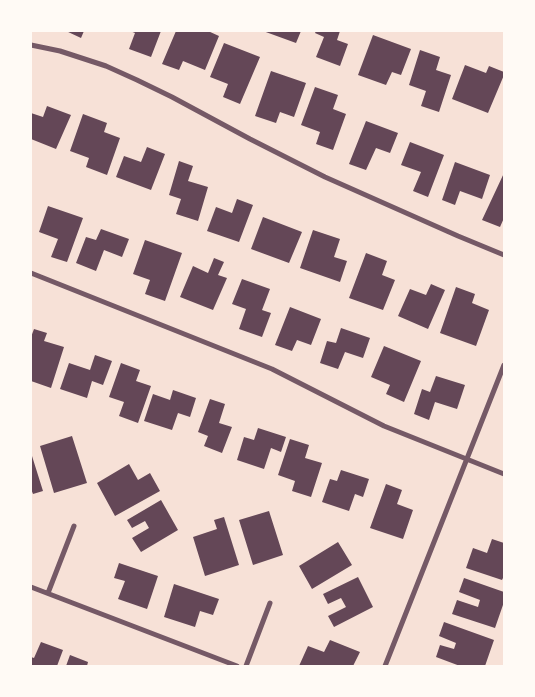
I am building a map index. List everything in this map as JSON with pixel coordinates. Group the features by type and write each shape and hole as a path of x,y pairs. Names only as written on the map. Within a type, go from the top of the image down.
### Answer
{"street":[{"path":"31,45 60,51 106,66 172,97 325,177 504,255"},
{"path":"31,272 272,369 384,426 504,474"},
{"path":"385,666 504,365"},
{"path":"48,593 74,526"},
{"path":"31,586 237,666"},
{"path":"246,666 270,603"}],"building":[{"path":"66,31 84,31 81,38"},
{"path":"130,31 161,31 151,57 129,49 135,33"},
{"path":"176,31 208,31 219,36 205,70 183,61 179,70 162,64"},
{"path":"263,31 301,31 296,43"},
{"path":"316,31 340,31 337,40 348,44 340,66 316,57 324,37 315,33"},
{"path":"373,35 411,49 401,75 392,72 386,85 358,75"},
{"path":"224,43 260,57 240,104 223,97 228,84 210,77"},
{"path":"420,50 440,57 436,70 451,75 439,112 421,106 426,91 409,85"},
{"path":"465,65 486,73 489,66 504,72 488,113 452,99"},
{"path":"271,71 306,83 294,117 280,112 276,123 255,116"},
{"path":"315,87 338,95 333,109 346,114 333,150 316,144 320,132 301,125"},
{"path":"47,106 71,115 56,149 31,139 31,113 43,117"},
{"path":"83,114 107,123 104,132 120,138 107,175 86,167 89,158 70,151"},
{"path":"366,121 398,133 390,153 376,148 366,170 349,164"},
{"path":"410,142 444,155 428,197 413,191 421,172 401,165"},
{"path":"147,147 165,154 151,190 116,177 124,156 141,162"},
{"path":"179,161 193,166 188,181 208,187 198,221 176,214 181,199 169,195"},
{"path":"455,162 490,175 482,199 460,191 455,205 442,200"},
{"path":"504,173 504,218 500,227 482,220"},
{"path":"237,199 253,205 239,242 207,231 216,207 232,213"},
{"path":"48,206 83,218 67,262 51,257 58,239 39,232"},
{"path":"263,217 302,232 289,263 251,249"},
{"path":"101,229 129,239 122,257 104,250 96,271 76,263 86,237 96,240"},
{"path":"313,230 340,239 334,257 347,261 340,282 300,268"},
{"path":"145,240 182,253 165,301 145,294 150,280 133,274"},
{"path":"366,253 387,261 382,275 395,280 383,310 349,298"},
{"path":"214,258 224,262 218,275 227,278 213,310 180,297 193,266 208,273"},
{"path":"242,279 270,289 262,310 271,313 262,337 239,329 246,309 232,304"},
{"path":"431,284 445,290 428,329 398,316 410,289 426,295"},
{"path":"456,287 475,294 472,303 489,310 476,346 440,333"},
{"path":"290,307 321,319 311,345 297,340 292,351 275,345"},
{"path":"341,328 370,338 363,358 345,352 338,369 320,363 327,341 336,343"},
{"path":"34,329 47,333 44,341 64,347 51,388 31,381 31,337"},
{"path":"384,346 421,361 404,402 386,394 390,385 371,377"},
{"path":"95,355 112,361 103,385 92,381 87,398 60,389 69,363 90,370"},
{"path":"121,363 140,370 136,381 151,386 138,423 119,416 124,402 109,397"},
{"path":"436,376 465,385 457,409 435,402 429,420 414,414 422,389 430,392"},
{"path":"173,390 196,398 190,417 178,413 172,430 144,421 153,394 170,400"},
{"path":"210,399 225,404 219,423 232,427 222,453 204,446 208,436 198,432"},
{"path":"258,428 286,437 281,452 271,448 264,469 237,460 244,437 254,440"},
{"path":"72,436 87,483 54,493 40,446"},
{"path":"290,439 309,445 305,458 322,463 311,497 292,491 295,481 278,475"},
{"path":"32,456 43,491 33,494 31,489"},
{"path":"129,464 138,480 150,473 160,491 115,516 97,483"},
{"path":"341,470 369,479 363,497 355,494 349,511 322,502 330,479 337,481"},
{"path":"386,484 402,490 397,504 413,510 403,539 370,528"},
{"path":"161,500 178,530 141,552 132,538 149,528 145,521 132,528 127,520"},
{"path":"269,511 283,555 253,565 239,520"},
{"path":"224,517 239,565 205,576 193,537 217,529 214,520"},
{"path":"492,539 504,543 504,576 502,580 466,568 473,548 487,553"},
{"path":"338,542 352,565 312,589 299,566"},
{"path":"119,563 158,576 147,609 118,599 125,581 114,578"},
{"path":"358,577 373,607 334,627 328,616 346,607 341,598 328,604 323,594"},
{"path":"464,578 504,592 504,602 495,628 452,614 457,600 478,607 480,600 459,592"},
{"path":"174,584 219,599 213,615 200,611 195,627 164,617"},
{"path":"444,622 494,640 485,666 460,666 436,657 440,645 454,649 456,643 439,636"},
{"path":"330,640 360,652 353,666 299,666 308,646 324,652"},
{"path":"41,642 63,650 57,666 31,666 31,657 34,658"},
{"path":"70,655 88,662 87,666 66,666"}]}
